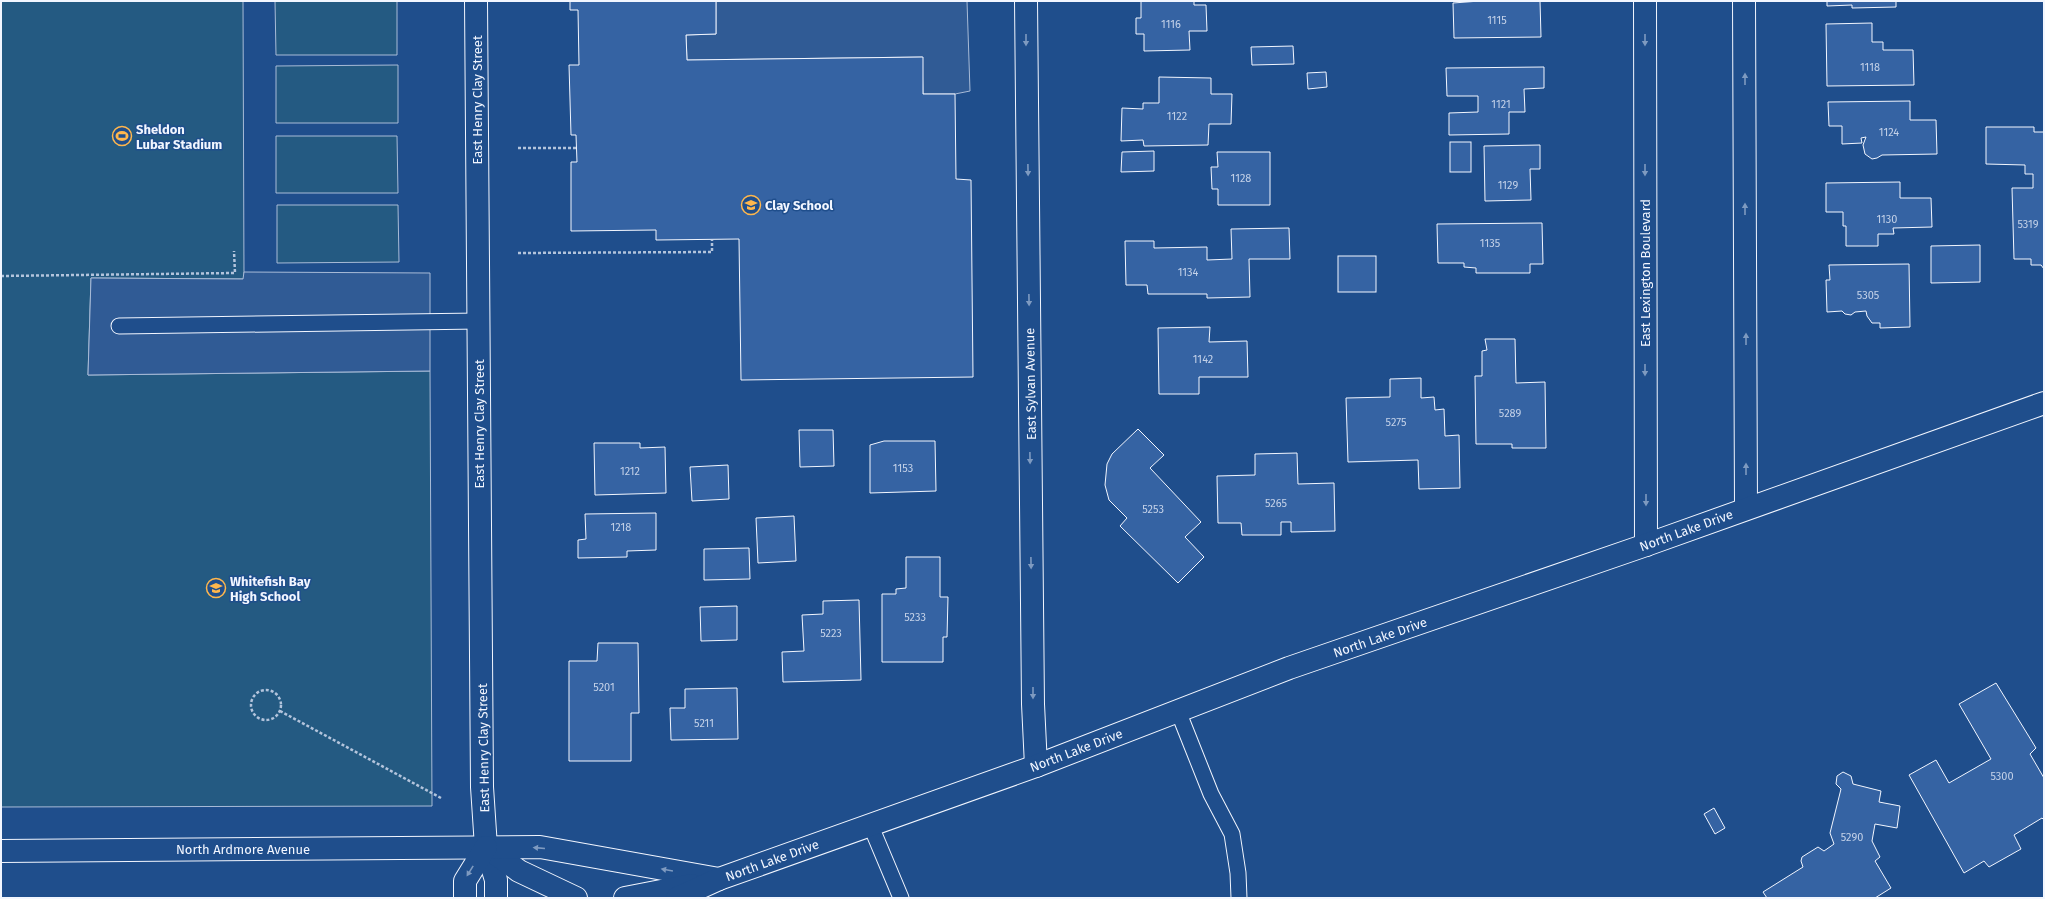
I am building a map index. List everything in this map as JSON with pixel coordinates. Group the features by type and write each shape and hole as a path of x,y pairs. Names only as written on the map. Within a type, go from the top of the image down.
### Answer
{"street":[{"name":"East Henry Clay Street","path":"476,1 482,787 486,847 496,880 496,898"},
{"name":"East Sylvan Avenue","path":"1026,1 1032,704 1036,766"},
{"name":"East Lexington Boulevard","path":"1645,1 1646,545"},
{"path":"1744,1 1746,508"},
{"name":"North Lake Drive","path":"677,898 719,879 1036,766 1289,668 1646,545 1746,508 2044,403"},
{"path":"465,898 465,880 486,847 519,871 576,898"},
{"name":"North Ardmore Avenue","path":"1,851 540,847 719,879"},
{"name":"North Lake Drive","path":"625,898 719,879"}],"lane":[{"path":"119,326 479,321"},
{"path":"1178,711 1211,794 1232,834 1238,873 1239,898"},
{"path":"870,824 901,898"}],"path":[{"path":"518,148 577,148"},
{"path":"518,253 712,252 712,240"},
{"path":"1,276 235,274 234,251"},
{"path":"261,690 271,690 276,693 282,701 280,711 277,716 269,720 259,719 252,711 251,707 253,697 261,690"},
{"path":"280,711 441,798"}],"shaded area":[{"name":"Whitefish Bay High School","path":"1,1 243,1 244,279 91,278 88,375 430,371 432,806 1,807"},
{"path":"275,1 397,1 397,55 276,55"},
{"path":"716,1 967,1 970,91 955,94 923,94 922,57 687,60 686,35 716,34"},
{"path":"398,65 398,123 276,123 276,66"},
{"path":"276,136 397,136 398,193 276,193"},
{"path":"277,205 398,205 399,262 277,263"},
{"path":"244,272 430,273 430,371 88,375 91,278 243,279"}],"building":[{"path":"570,1 716,1 716,34 686,35 687,60 923,57 923,94 955,94 956,179 971,180 973,377 741,380 739,239 656,240 656,230 571,231 571,162 577,162 576,135 571,135 569,65 579,65 578,10 570,10"},
{"path":"1141,1 1194,1 1194,5 1206,5 1207,31 1189,31 1190,50 1144,51 1144,34 1136,34 1136,18 1141,18"},
{"path":"1480,1 1540,1 1541,37 1454,38 1453,3"},
{"path":"1827,1 1896,1 1896,7 1852,8 1852,5 1827,6"},
{"path":"1872,23 1872,42 1883,42 1883,50 1913,50 1914,85 1827,86 1826,24"},
{"path":"1293,46 1294,64 1252,65 1251,47"},
{"path":"1544,67 1544,88 1524,89 1525,112 1509,112 1509,134 1449,135 1449,113 1478,112 1478,96 1447,96 1446,68"},
{"path":"1326,72 1327,87 1308,89 1307,73"},
{"path":"1159,77 1211,78 1211,94 1232,94 1231,124 1209,124 1208,145 1144,146 1143,140 1121,141 1122,108 1143,109 1143,103 1159,103"},
{"path":"1910,101 1910,120 1936,120 1937,154 1882,155 1872,159 1865,154 1863,145 1866,137 1861,138 1862,143 1842,144 1842,126 1829,126 1828,102"},
{"path":"1986,127 2034,127 2034,132 2044,132 2044,269 2041,265 2031,265 2031,259 2014,259 2012,188 2033,188 2033,174 2025,174 2025,165 1986,164"},
{"path":"1450,142 1471,142 1471,172 1450,172"},
{"path":"1540,145 1540,169 1530,169 1531,200 1485,201 1484,146"},
{"path":"1154,151 1154,171 1121,172 1122,152"},
{"path":"1217,152 1270,152 1270,205 1218,205 1218,189 1212,189 1211,167 1218,167"},
{"path":"1900,182 1900,198 1931,198 1932,227 1893,228 1894,234 1878,234 1878,246 1846,246 1846,226 1843,226 1843,212 1826,212 1826,183"},
{"path":"1542,223 1543,264 1530,264 1530,273 1476,273 1476,268 1464,267 1464,263 1438,263 1437,224"},
{"path":"1289,228 1290,259 1249,259 1250,297 1207,298 1207,294 1148,294 1147,285 1126,285 1125,241 1154,241 1154,248 1207,247 1207,260 1232,259 1231,229"},
{"path":"1980,245 1980,282 1931,283 1931,246"},
{"path":"1338,256 1376,256 1376,292 1338,292"},
{"path":"1909,264 1910,327 1880,328 1880,323 1872,323 1867,316 1866,311 1855,312 1851,315 1845,314 1842,311 1827,312 1826,280 1830,280 1829,265"},
{"path":"1210,327 1209,342 1247,341 1248,377 1199,377 1199,394 1159,394 1158,328"},
{"path":"1485,339 1515,339 1516,383 1545,382 1546,448 1512,448 1512,444 1476,444 1475,376 1482,376 1482,351 1487,350"},
{"path":"1421,378 1421,398 1434,397 1435,410 1444,409 1445,436 1459,435 1460,488 1419,489 1418,460 1348,462 1346,398 1390,397 1390,379"},
{"path":"1138,429 1164,455 1150,468 1201,522 1185,537 1204,557 1178,583 1120,526 1127,518 1109,500 1105,485 1107,464 1112,454"},
{"path":"799,430 833,430 834,466 800,467"},
{"path":"884,441 935,441 936,491 870,493 870,445"},
{"path":"594,443 640,443 640,448 665,447 666,493 595,495"},
{"path":"1297,453 1298,484 1334,483 1335,531 1291,532 1291,522 1281,522 1281,535 1242,535 1241,523 1218,523 1217,476 1255,475 1255,454"},
{"path":"728,465 729,499 692,501 690,467"},
{"path":"656,513 656,550 627,551 627,557 578,558 578,540 586,539 585,514"},
{"path":"794,516 796,561 758,563 756,518"},
{"path":"749,548 750,579 704,580 704,549"},
{"path":"906,557 940,557 940,597 948,597 947,637 943,637 943,662 882,662 882,594 896,594 896,589 906,588"},
{"path":"859,600 861,680 783,682 782,652 804,651 802,615 823,614 823,601"},
{"path":"737,606 737,640 701,641 700,607"},
{"path":"598,643 638,643 639,713 631,713 631,761 569,761 569,661 597,661"},
{"path":"1996,683 2036,748 2030,754 2044,778 2044,820 2042,818 2014,835 2021,849 1989,867 1984,861 1964,873 1909,775 1936,760 1949,783 1991,759 1959,704"},
{"path":"737,688 738,739 671,740 670,708 685,708 685,689"},
{"path":"1843,772 1851,776 1853,784 1881,791 1879,802 1900,806 1897,828 1875,824 1872,841 1880,857 1875,861 1891,888 1875,898 1767,898 1763,892 1803,867 1801,861 1802,857 1818,847 1824,851 1834,844 1830,833 1841,789 1836,784 1837,776"},
{"path":"1714,808 1725,828 1715,834 1704,814"}],"place":[{"name":"Sheldon Lubar Stadium","path":"122,136"},
{"name":"Clay School","path":"751,205"},
{"name":"Whitefish Bay High School","path":"216,588"}]}
